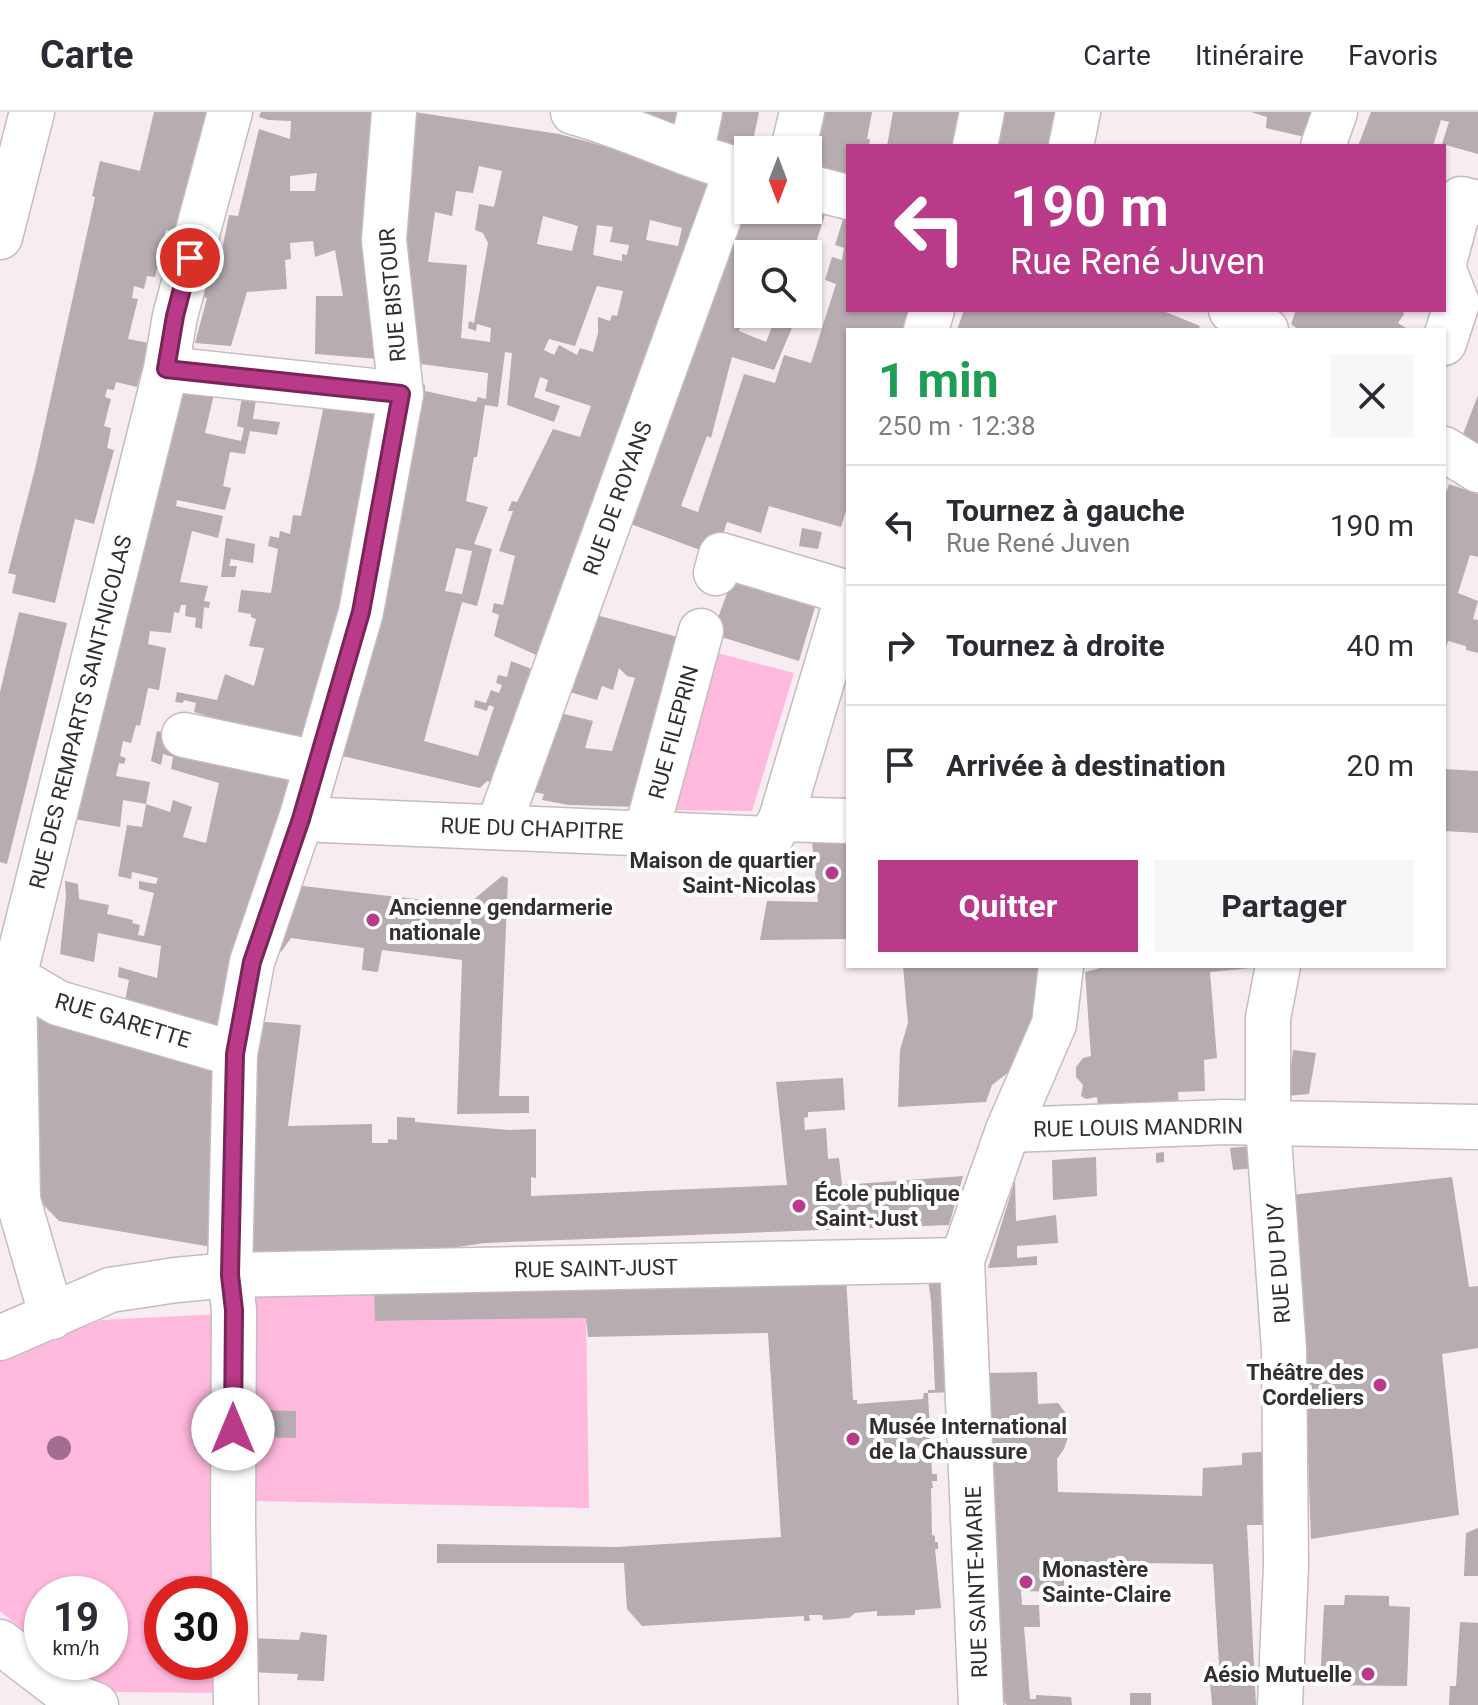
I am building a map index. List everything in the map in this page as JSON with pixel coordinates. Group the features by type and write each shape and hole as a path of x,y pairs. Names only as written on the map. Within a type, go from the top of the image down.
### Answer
{"street":[{"path":"0,237 32,112"},
{"name":"RUE DES REMPARTS SAINT-NICOLAS","path":"52,1317 18,1200 14,977 166,369 175,316 230,112"},
{"name":"RUE BISTOUR","path":"236,1705 234,1310 230,1275 235,1054 252,962 301,819 361,612 401,394 384,240 394,112"},
{"path":"691,154 700,112"},
{"path":"796,136 802,112"},
{"path":"975,144 982,112"},
{"path":"1071,144 1078,112"},
{"path":"1324,144 1335,112"},
{"path":"597,115 691,154 734,168"},
{"path":"822,190 846,196"},
{"name":"RUE DE ROYANS","path":"498,827 734,195"},
{"path":"1446,255 1461,199 1478,203"},
{"path":"1446,275 1457,303 1446,337"},
{"path":"166,369 401,394"},
{"path":"716,573 721,555 846,592"},
{"path":"846,600 781,819 846,821"},
{"name":"RUE FILEPRIN","path":"646,833 701,631"},
{"path":"184,735 317,763"},
{"name":"RUE DU CHAPITRE","path":"301,819 770,839 781,819"},
{"name":"RUE SAINTE-MARIE","path":"981,1705 962,1260 1008,1130 1054,1024 1061,968"},
{"name":"RUE DU PUY","path":"1278,968 1268,1018 1268,1124 1284,1350 1286,1566 1280,1705"},
{"name":"RUE GARETTE","path":"14,977 58,1003 235,1054"},
{"name":"RUE LOUIS MANDRIN","path":"1008,1130 1225,1122 1478,1127"},
{"name":"RUE SAINT-JUST","path":"0,1338 110,1290 230,1275 962,1260"},
{"path":"0,1642 68,1694 96,1705"}],"shaded area":[{"path":"717,653 794,673 752,811 672,810"},
{"path":"374,1285 376,1321 586,1318 589,1508 249,1501 251,1290"},
{"path":"221,1314 221,1576 144,1576 144,1680 221,1680 221,1693 111,1692 86,1680 128,1680 128,1576 24,1576 24,1631 0,1611 0,1358 101,1320"}],"building":[{"path":"154,112 208,112 178,233 166,230 155,277 147,276 144,289 134,286 132,298 138,299 128,339 149,343 137,387 116,382 114,390 107,389 105,397 111,399 104,426 111,428 107,448 114,450 94,524 75,519 55,603 12,593 16,575 8,573 35,469 95,197 92,196 100,161 140,171"},
{"path":"261,112 376,112 379,359 315,354 316,296 343,296 335,250 315,257 313,241 290,243 291,259 285,260 287,289 247,292 231,346 195,343 207,298 198,296 208,257 220,260 229,215 238,216 259,129 290,139 291,121 259,117","holes":["317,173 315,191 290,191 290,176"]},
{"path":"414,112 559,134 725,179 543,658 494,636 499,615 492,612 494,603 503,605 515,556 499,551 513,511 508,511 512,501 517,502 553,429 580,437 591,406 545,391 548,380 540,377 534,397 560,406 554,422 507,405 512,353 505,352 498,407 485,405 466,501 488,507 474,544 492,549 477,606 462,602 424,741 478,756 494,707 489,705 487,711 474,707 475,700 486,703 491,690 499,693 502,685 496,683 498,675 507,677 511,661 537,671 495,783 487,781 480,788 338,755 414,383 425,385 425,391 476,402 478,397 486,399 488,373 413,363 400,291","holes":["479,166 502,171 494,207 479,204 475,230 483,233 488,243 474,323 469,321 468,328 476,331 477,324 491,328 490,342 461,338 467,265 428,262 435,212 452,216 456,191 473,193","543,216 578,226 572,251 537,244","650,220 682,228 678,246 646,240","597,225 613,227 610,242 629,245 627,255 622,254 622,261 593,255","597,286 623,291 617,316 612,315 610,321 598,317 593,352 580,348 577,355 559,345 554,355 544,350 549,339 575,346","456,548 472,551 462,594 445,591"]},
{"path":"634,112 692,112 687,135"},
{"path":"710,112 759,112 754,136 734,136 734,146 703,139"},
{"path":"816,112 872,112 867,139 870,139 869,144 846,144 846,176 822,170 822,136 811,136"},
{"path":"893,112 971,112 964,144 887,144"},
{"path":"994,112 1065,112 1057,144 987,144"},
{"path":"1251,112 1324,112 1318,140 1266,128 1267,117"},
{"path":"1371,112 1478,112 1478,154 1442,144 1449,122 1441,120 1434,144 1359,144"},
{"path":"822,207 827,208 822,224"},
{"path":"846,213 846,312 912,312 908,328 846,328 846,511 841,527 769,506 761,533 727,522 716,556 620,520 734,217 734,224 822,224 817,240 734,240 734,328 766,342 772,328 792,328 774,370 732,357 711,438 707,436 681,506 698,512 744,374 775,383 784,355 811,363 836,284 825,280 832,257 842,260 844,248 835,245"},
{"path":"963,312 1166,312 1200,326 1199,328 958,328"},
{"path":"1295,312 1404,312 1398,323 1406,328 1296,328 1291,324"},
{"path":"183,384 214,394 205,433 241,441 244,428 237,426 243,391 257,393 253,419 280,422 277,435 250,431 245,454 230,452 223,486 231,488 225,510 177,500 176,506 223,516 218,538 192,531 180,582 208,586 204,601 210,602 209,608 204,607 202,629 195,627 196,618 185,616 186,605 181,605 179,613 174,612 171,633 150,631 148,644 166,648 159,690 148,688 140,726 136,725 131,743 123,741 120,756 126,758 124,764 119,763 116,776 150,782 146,804 123,800 120,827 74,819"},
{"path":"1478,395 1478,456 1460,442"},
{"path":"324,405 383,414 308,754 224,741 228,722 194,712 196,703 184,700 183,703 175,702 177,692 217,700 225,674 254,686 264,648 249,646 256,619 251,614 238,612 241,590 271,593 278,549 268,546 270,536 279,538 280,531 290,534 293,515 301,516"},
{"path":"1449,484 1478,494 1478,557 1470,555 1458,593 1478,601 1473,619 1478,620 1478,653 1448,641 1446,647 1446,492"},
{"path":"802,528 822,532 818,549 799,546"},
{"path":"226,538 255,544 253,563 231,559 229,566 237,566 235,577 221,577"},
{"path":"733,577 815,607 799,661 712,634"},
{"path":"19,612 67,623 7,864 0,862 0,692"},
{"path":"585,612 689,640 638,807 569,805 542,800 544,794 523,790 548,710 593,721 585,748 612,751 635,678 627,676 619,668 613,690 602,686 597,700 556,688"},
{"path":"157,731 247,752 246,759 261,761 262,756 305,765 239,961 229,1039 110,1007 112,996 119,996 119,1000 125,1001 129,980 118,977 119,967 157,978 161,946 98,933 94,962 60,954 65,881 78,884 79,899 109,905 107,914 133,920 132,923 140,925 138,935 144,936 154,893 139,889 139,881 156,884 158,878 132,872 131,879 118,876 127,825 142,827 146,804 170,812 173,800 192,807 183,837 206,843 219,783 171,769 173,757 163,754 161,765 151,761"},
{"path":"1446,769 1478,771 1478,833 1446,831"},
{"path":"812,842 846,844 846,939 760,940 767,901 818,902"},
{"path":"502,876 508,878 499,1096 529,1096 529,1113 457,1114 462,960 382,950 378,972 362,970 364,948 291,938 281,952 278,947 294,885 467,905"},
{"path":"903,968 1047,968 1035,1052 992,1085 986,1102 898,1107 900,1050 908,1023"},
{"path":"1100,968 1251,968 1210,972 1217,1058 1204,1060 1205,1091 1178,1092 1179,1106 1099,1113 1097,1097 1086,1099 1081,1096 1083,1085 1076,1077 1076,1067 1083,1058 1091,1056 1085,972"},
{"path":"31,1018 71,1019 221,1062 212,1247 59,1221 29,1190"},
{"path":"253,1021 301,1025 288,1126 372,1124 372,1143 397,1140 397,1117 415,1118 415,1122 509,1130 536,1129 536,1178 531,1177 531,1196 787,1185 776,1082 843,1078 845,1110 808,1112 808,1117 804,1118 805,1130 826,1128 828,1159 839,1158 842,1185 963,1176 949,1225 485,1243 333,1265 250,1256"},
{"path":"1293,1050 1316,1053 1309,1094 1287,1096"},
{"path":"1252,1146 1256,1168 1233,1170 1230,1148"},
{"path":"1164,1152 1164,1162 1156,1163 1156,1153"},
{"path":"1096,1157 1097,1196 1053,1200 1052,1160"},
{"path":"1452,1177 1469,1287 1478,1286 1478,1348 1442,1354 1459,1515 1311,1539 1301,1276 1291,1195"},
{"path":"1015,1180 1016,1221 1056,1215 1058,1243 1017,1246 1017,1258 1037,1256 1037,1265 988,1268"},
{"path":"927,1273 952,1273 958,1392 928,1393 928,1390 935,1390"},
{"name":"Musée International de la Chaussure","path":"846,1275 853,1400 857,1400 857,1404 923,1399 924,1393 928,1393 932,1474 937,1474 937,1481 932,1481 931,1488 932,1535 938,1542 938,1549 935,1549 941,1608 915,1610 915,1615 877,1616 877,1611 823,1620 822,1615 809,1615 810,1621 804,1621 804,1616 642,1626 627,1609 624,1563 437,1563 437,1544 617,1547 781,1537 768,1333 588,1337 586,1318 375,1321 374,1285"},
{"name":"Monastère Sainte-Claire","path":"987,1331 989,1373 1037,1372 1038,1404 1058,1403 1068,1416 1070,1431 1057,1459 1058,1492 1202,1496 1203,1468 1242,1465 1242,1453 1273,1451 1272,1525 1247,1525 1256,1705 1212,1705 1210,1681 1220,1681 1213,1564 1068,1562 1067,1572 1064,1572 1064,1592 1021,1591 1022,1605 1039,1605 1040,1627 1024,1627 1030,1699 1036,1699 1036,1695 1071,1697 1072,1705 1007,1705 995,1693 984,1332"},
{"path":"250,1410 296,1411 296,1438 249,1437"},
{"path":"1478,1528 1478,1576 1464,1576 1466,1533"},
{"path":"1345,1595 1389,1596 1389,1606 1410,1607 1407,1686 1320,1685 1324,1605 1344,1605"},
{"path":"1460,1622 1478,1623 1478,1705 1449,1705 1450,1686 1456,1686"},
{"path":"301,1632 327,1635 324,1681 297,1680 298,1674 249,1672 248,1638 299,1640"},
{"path":"1130,1693 1151,1693 1151,1705 1130,1705"}],"place":[{"name":"Maison de quartier Saint-Nicolas","path":"832,873"},
{"name":"Ancienne gendarmerie nationale","path":"373,920"},
{"name":"École publique Saint-Just","path":"799,1206"},
{"name":"Théâtre des Cordeliers","path":"1380,1385"},
{"name":"Musée International de la Chaussure","path":"853,1439"},
{"name":"Monastère Sainte-Claire","path":"1026,1582"},
{"name":"Aésio Mutuelle","path":"1368,1674"}],"route":[{"path":"190,258 175,316 166,369 401,394 361,612 301,819 252,962 235,1054 230,1275 234,1310 233,1429"}]}
